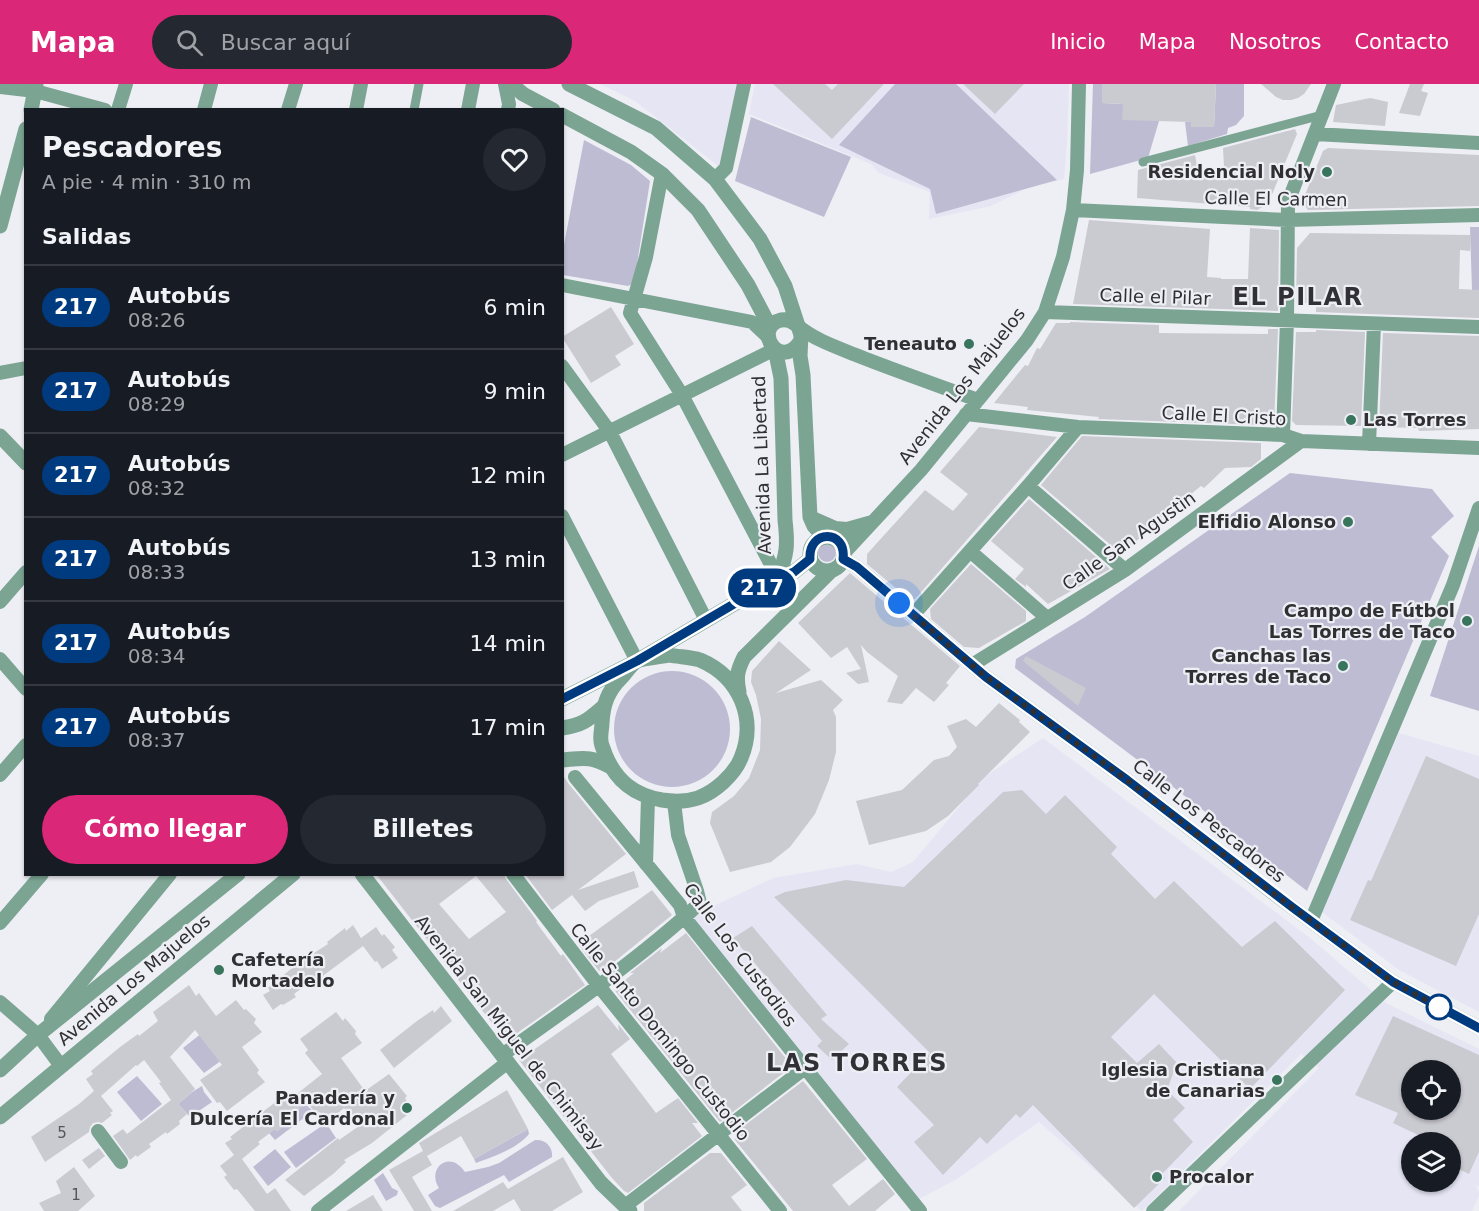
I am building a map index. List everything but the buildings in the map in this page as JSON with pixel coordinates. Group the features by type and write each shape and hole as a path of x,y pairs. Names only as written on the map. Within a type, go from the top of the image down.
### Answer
{"street":[{"path":"119,108 126,84"},
{"path":"205,108 211,84"},
{"path":"289,108 296,84"},
{"path":"356,108 362,84"},
{"path":"414,108 419,84"},
{"path":"468,108 473,84"},
{"path":"507,84 508,108"},
{"path":"507,84 549,108"},
{"path":"569,84 656,128 715,179 760,239 785,286 801,335 810,517 813,526 836,552"},
{"path":"715,179 726,168 744,84"},
{"name":"Avenida Los Majuelos","path":"739,695 736,679 744,657 836,552 874,522 921,470 1027,340 1045,312 1063,257 1072,210 1077,170 1079,84"},
{"path":"1283,435 1288,202 1334,84"},
{"path":"0,87 36,88 99,108"},
{"path":"31,108 36,88"},
{"path":"1143,162 1322,115"},
{"name":"Avenida La Libertad","path":"564,116 631,152 662,174 698,210 748,285 771,338 781,378 787,540 786,557 778,578"},
{"path":"1315,134 1479,143"},
{"path":"0,226 4,193 24,135"},
{"path":"662,174 646,257 630,313 682,395 778,578"},
{"name":"Calle El Carmen","path":"1072,210 1288,220 1479,215"},
{"path":"564,285 752,322 771,338 779,352 791,351 800,342"},
{"name":"Calle el Pilar","path":"1045,312 1479,327"},
{"path":"564,454 682,395 771,338 776,322 786,319 809,335 835,347 978,400"},
{"path":"1369,444 1374,324"},
{"path":"0,373 24,368"},
{"path":"564,369 610,432 706,620"},
{"name":"Calle El Cristo","path":"966,414 1078,427 1283,435 1301,441 1479,448"},
{"path":"913,615 1078,427"},
{"path":"0,436 23,457"},
{"name":"Calle San Agustìn","path":"972,665 1125,570 1301,441"},
{"path":"1028,486 1125,570"},
{"path":"1311,921 1453,585 1479,508"},
{"path":"810,517 835,528 848,529 874,522"},
{"path":"564,520 637,661"},
{"path":"785,520 815,566 823,570 836,552"},
{"path":"564,698 637,661 778,578 794,572 810,556 811,546 816,540 836,552"},
{"name":"Calle Los Pescadores","path":"836,552 857,567 986,677 1127,780 1393,982 1479,1028"},
{"path":"970,552 1047,618"},
{"path":"0,602 24,574"},
{"path":"564,728 587,721 603,707 614,685 637,661 669,656 698,659 717,669 730,681 739,695 745,708 748,731 745,747 738,764 718,787 704,796 674,802 648,798 630,788 611,767 601,741 603,707"},
{"path":"0,659 24,687"},
{"path":"0,775 24,747"},
{"path":"564,760 587,758 611,767"},
{"name":"Calle Los Custodios","path":"575,777 680,905 684,917 913,1208"},
{"path":"646,864 648,798"},
{"path":"318,1211 700,903 678,835 674,802"},
{"path":"0,923 40,876"},
{"path":"38,1035 168,876"},
{"name":"Avenida Los Majuelos","path":"0,1070 38,1035 236,876"},
{"name":"Avenida Los Majuelos","path":"0,1117 291,876"},
{"name":"Avenida San Miguel de Chimisay","path":"364,876 601,1183 627,1208"},
{"name":"Calle Santo Domingo Custodio","path":"515,876 599,986 780,1211"},
{"path":"1153,1211 1393,982"},
{"path":"0,1002 38,1035 61,1066"},
{"path":"627,1208 718,1134 805,1068"},
{"path":"98,1131 121,1162"}],"shaded area":[{"path":"600,84 745,84 726,172 635,101"},
{"path":"755,84 1069,84 1064,179 1025,189 991,206 929,219 930,192 879,173 871,164 749,114"},
{"path":"895,84 956,84 1057,180 936,214 930,189 839,145"},
{"path":"1093,84 1102,84 1102,103 1123,104 1159,121 1148,158 1090,174"},
{"path":"1216,84 1244,84 1244,116 1236,125 1228,128 1227,134 1188,146 1185,122 1191,122 1191,127 1214,127"},
{"path":"751,117 851,157 824,217 735,181"},
{"path":"584,140 631,165 650,181 634,283 628,286 564,275 564,245"},
{"path":"1470,227 1479,227 1479,290 1472,290"},
{"path":"1290,473 1432,489 1454,516 1431,537 1449,556 1307,891 1015,668 1016,659 1085,617"},
{"path":"823,544 831,544 836,549 834,560 823,562 818,557 818,549"},
{"name":"Campo de Fútbol Las Torres de Taco","path":"1479,546 1479,711 1430,696"},
{"path":"672,671 694,676 713,688 725,707 730,729 725,751 713,770 694,782 672,787 650,782 631,770 619,751 614,729 619,707 631,688 650,676"},
{"path":"1399,733 1479,756 1479,1012 1399,970 1322,912"},
{"path":"1043,738 1310,938 1386,1003 1479,1049 1479,1186 1476,1186 1479,1196 1472,1211 1179,1211 1319,1068 1301,1054 1142,1211 1039,1122 957,1179 917,1200 688,918 773,878 857,864 891,872 913,862 984,777"},
{"path":"202,1033 222,1060 204,1073 183,1048"},
{"path":"137,1076 162,1104 141,1121 117,1092"},
{"path":"202,1086 212,1102 190,1117 178,1104"},
{"path":"304,1103 313,1111 275,1140 269,1133 275,1129 277,1131 290,1120 288,1118"},
{"path":"326,1123 336,1138 296,1168 284,1152"},
{"path":"528,1129 529,1134 518,1144 505,1152 476,1163 474,1159"},
{"path":"535,1140 548,1144 552,1157 509,1182 504,1175 440,1208 435,1206 428,1195 439,1188 435,1174 442,1164 453,1162 465,1172 488,1167 499,1163"},
{"path":"275,1149 291,1167 268,1186 253,1167"},
{"path":"383,1173 392,1188 398,1191 397,1195 386,1201 374,1180"}],"bus line":[{"name":"217","path":"564,698 637,661 778,578 794,572 810,559 811,546 816,540 832,537 842,544 843,559 857,567 986,677 1127,780 1393,982 1479,1028"}],"place":[{"name":"Residencial Noly","path":"1327,172"},
{"name":"Teneauto","path":"969,344"},
{"name":"Las Torres","path":"1351,420"},
{"name":"Elfidio Alonso","path":"1348,522"},
{"name":"Campo de Fútbol Las Torres de Taco","path":"1467,621"},
{"name":"Canchas las Torres de Taco","path":"1343,666"},
{"name":"Cafetería Mortadelo","path":"219,970"},
{"name":"Iglesia Cristiana de Canarias","path":"1277,1080"},
{"name":"Panadería y Dulcería El Cardonal","path":"407,1108"},
{"name":"Procalor","path":"1157,1177"}],"district":[{"name":"EL PILAR","path":"1298,297"},
{"name":"LAS TORRES","path":"857,1063"}],"route":[{"path":"899,603 986,677 1127,780 1273,893 1393,982 1439,1007"}]}
